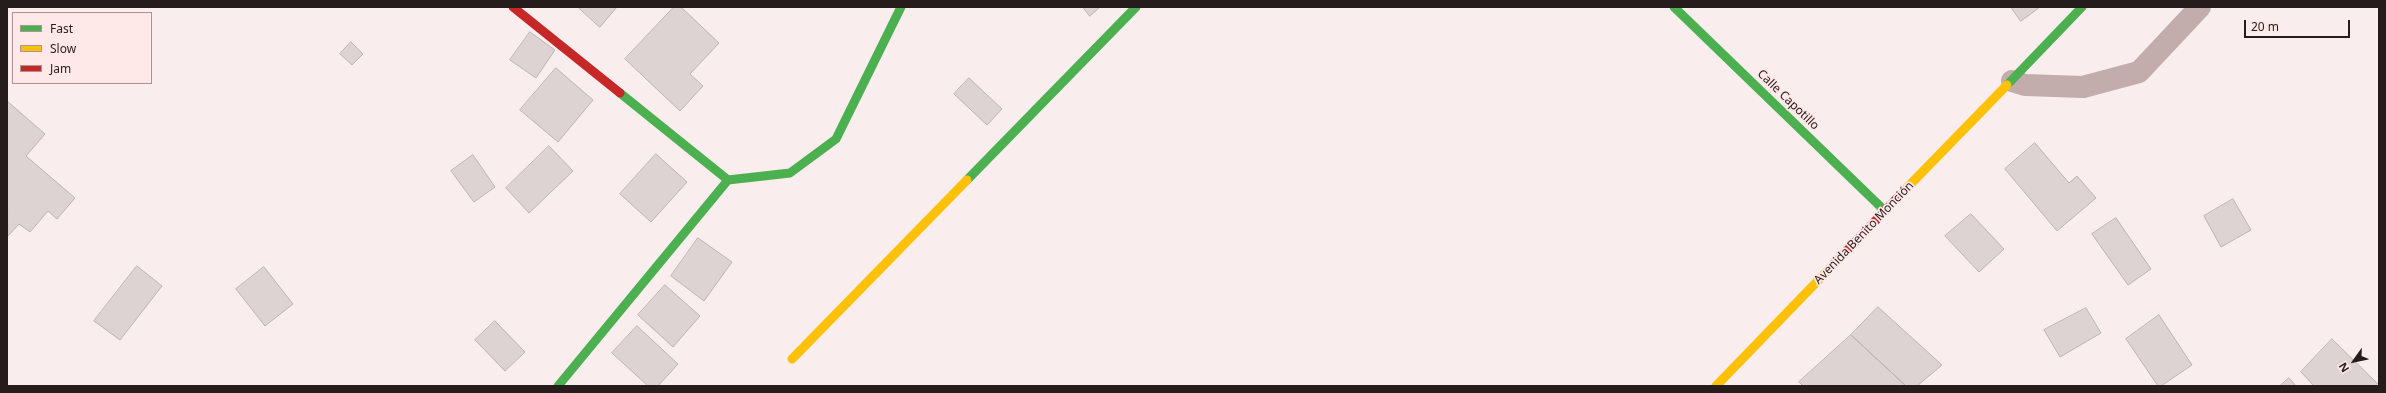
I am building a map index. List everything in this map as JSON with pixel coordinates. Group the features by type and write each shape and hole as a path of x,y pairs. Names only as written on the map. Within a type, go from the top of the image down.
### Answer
{"street":[{"path":"513,7 728,180"},
{"path":"558,386 728,180 790,173 836,139 901,7"},
{"path":"792,359 1136,7"},
{"name":"Calle Capotillo","path":"1674,7 1885,211"},
{"name":"Avenida Benito Monción","path":"1716,386 2082,7"},
{"path":"2012,81 2025,85 2083,87 2138,72 2200,7"}],"building":[{"path":"578,7 617,7 600,27"},
{"path":"674,7 681,7 719,43 690,74 703,86 680,111 625,59"},
{"path":"1083,7 1100,7 1090,16"},
{"path":"2011,7 2040,7 2021,21"},
{"path":"530,32 555,50 536,78 510,60"},
{"path":"351,42 363,54 352,65 340,54"},
{"path":"556,68 593,100 558,142 520,110"},
{"path":"969,78 1002,109 987,125 954,94"},
{"path":"7,101 45,134 26,156 75,198 57,219 48,211 30,232 19,224 8,236"},
{"path":"2035,143 2069,183 2077,176 2096,198 2057,231 2005,169"},
{"path":"549,146 573,171 529,213 506,188"},
{"path":"656,154 687,182 651,222 620,194"},
{"path":"473,155 495,187 474,202 451,171"},
{"path":"2233,199 2251,230 2221,247 2204,216"},
{"path":"1971,214 2004,249 1979,272 1945,236"},
{"path":"2116,218 2151,269 2128,285 2092,234"},
{"path":"698,238 732,262 704,301 671,276"},
{"path":"137,266 162,286 120,340 94,321"},
{"path":"264,267 293,304 265,326 236,289"},
{"path":"665,285 700,316 673,347 638,315"},
{"path":"1878,307 1942,365 1917,386 1906,386 1851,335"},
{"path":"2086,308 2101,333 2060,357 2044,330"},
{"path":"2159,315 2192,365 2161,386 2158,386 2126,339"},
{"path":"495,321 525,352 505,371 475,340"},
{"path":"637,326 678,364 658,386 648,386 612,353"},
{"path":"1851,335 1906,386 1803,386 1799,382"},
{"path":"2332,339 2379,386 2314,386 2301,372"},
{"path":"2289,378 2296,386 2280,386"}],"traffic: fast":[{"path":"620,93 728,180 790,173 836,139 901,7"},
{"path":"967,180 1136,7"},
{"path":"1674,7 1885,211"},
{"path":"2007,85 2082,7"},
{"path":"558,386 728,180"}],"traffic: slow":[{"path":"1899,196 2007,85"},
{"path":"792,359 967,180"},
{"path":"1716,386 1835,263"}],"traffic: jam":[{"path":"513,7 620,93"},
{"path":"1835,263 1899,196"}]}
